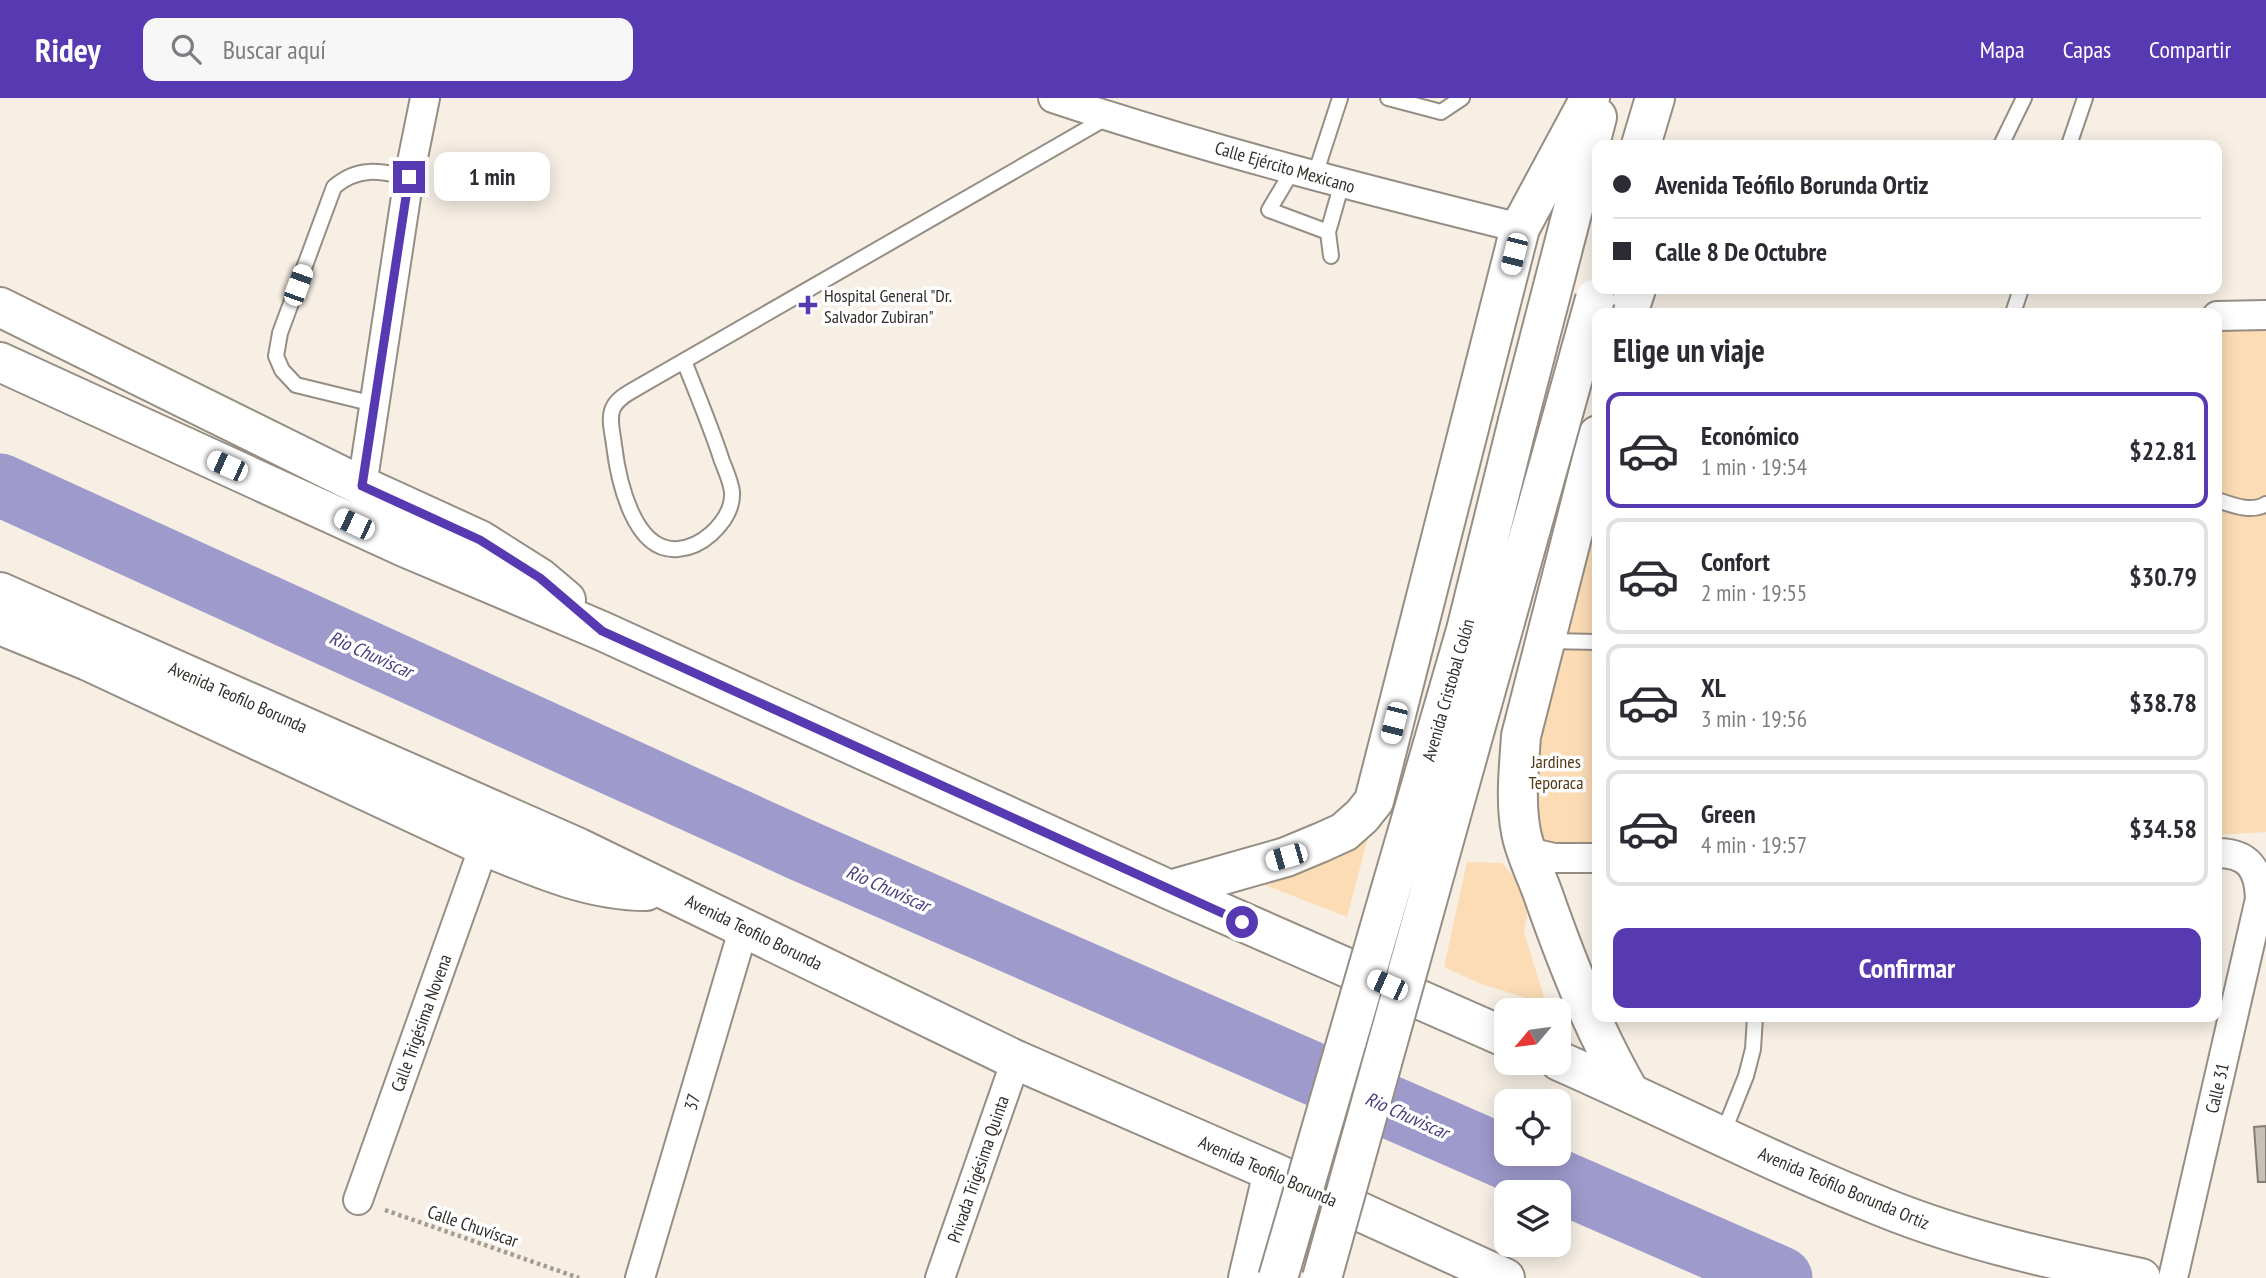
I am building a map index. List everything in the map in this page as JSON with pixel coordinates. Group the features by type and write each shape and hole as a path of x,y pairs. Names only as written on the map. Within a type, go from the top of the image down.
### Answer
{"main road":[{"path":"1170,890 1286,857 1322,842 1344,832 1362,817 1374,801 1520,228 1590,98"},
{"name":"Avenida Cristobal Colón","path":"1278,1278 1466,629 1602,98"},
{"path":"1642,140 1655,98"},
{"path":"1664,98 1664,140"},
{"path":"0,307 362,486 480,540 540,578 602,631"},
{"path":"1322,1278 1592,351"},
{"path":"0,362 404,547 602,631 1170,890 1494,1032"},
{"path":"1592,459 1521,736 1518,781 1521,832 1592,1021"},
{"name":"Avenida Teofilo Borunda","path":"0,592 579,848 1016,1060 1273,1172 1505,1278"},
{"path":"0,625 88,661 484,846 529,864 599,887 631,891 668,891"},
{"path":"1593,1022 1630,1093"},
{"name":"Avenida Teófilo Borunda Ortiz","path":"1572,1067 1885,1208 1963,1236 2034,1256 2141,1278"},
{"path":"1248,1278 1273,1172"}],"street":[{"path":"362,486 409,177 425,98"},
{"name":"Calle Ejército Mexicano","path":"1053,98 1108,117 1342,184 1520,228"},
{"path":"2222,316 2266,315"},
{"name":"Calle Trigésima Novena","path":"358,1200 484,846"},
{"path":"1528,852 1554,858 1592,858"},
{"name":"Calle 31","path":"2174,1278 2260,899 2260,883 2255,869 2238,856 2222,854"},
{"name":"37","path":"640,1278 744,927"},
{"name":"Privada Trigésima Quinta","path":"940,1278 1016,1060"}],"lane":[{"path":"1328,232 1269,210 1304,172 1339,98"},
{"path":"1388,98 1441,113 1462,98"},
{"path":"2003,140 2024,98"},
{"path":"2071,140 2085,98"},
{"path":"684,361 732,490 727,513 718,527 704,541 674,550 660,546 640,530 626,500 617,466 611,416 620,399 684,361 1108,117"},
{"path":"374,404 296,384 282,370 276,356 280,333 334,187 345,178 362,171 379,170 409,177"},
{"path":"1331,256 1328,232 1342,184"},
{"path":"2222,502 2240,508 2261,508 2266,504"},
{"path":"1546,640 1592,642"},
{"path":"1722,1136 1746,1076 1753,1049 1755,1022"}],"path":[{"name":"Calle Chuvíscar","path":"358,1200 579,1278"}],"green space":[{"path":"2266,320 2266,832 2222,835 2222,321"},
{"name":"Jardines Teporaca","path":"1592,482 1592,855 1517,837"},
{"path":"1370,830 1347,917 1214,865"},
{"path":"1467,862 1502,863 1522,886 1529,902 1524,932 1544,998 1526,998 1481,984 1444,967"}],"building":[{"path":"2266,1126 2266,1182 2258,1182 2254,1127"}],"waterway":[{"name":"Rio Chuviscar","path":"0,485 802,850 1781,1278"}],"place":[{"name":"Hospital General \"Dr. Salvador Zubiran\"","path":"808,305"}],"route":[{"path":"409,177 362,486 480,540 540,578 602,631 1242,922"}]}
